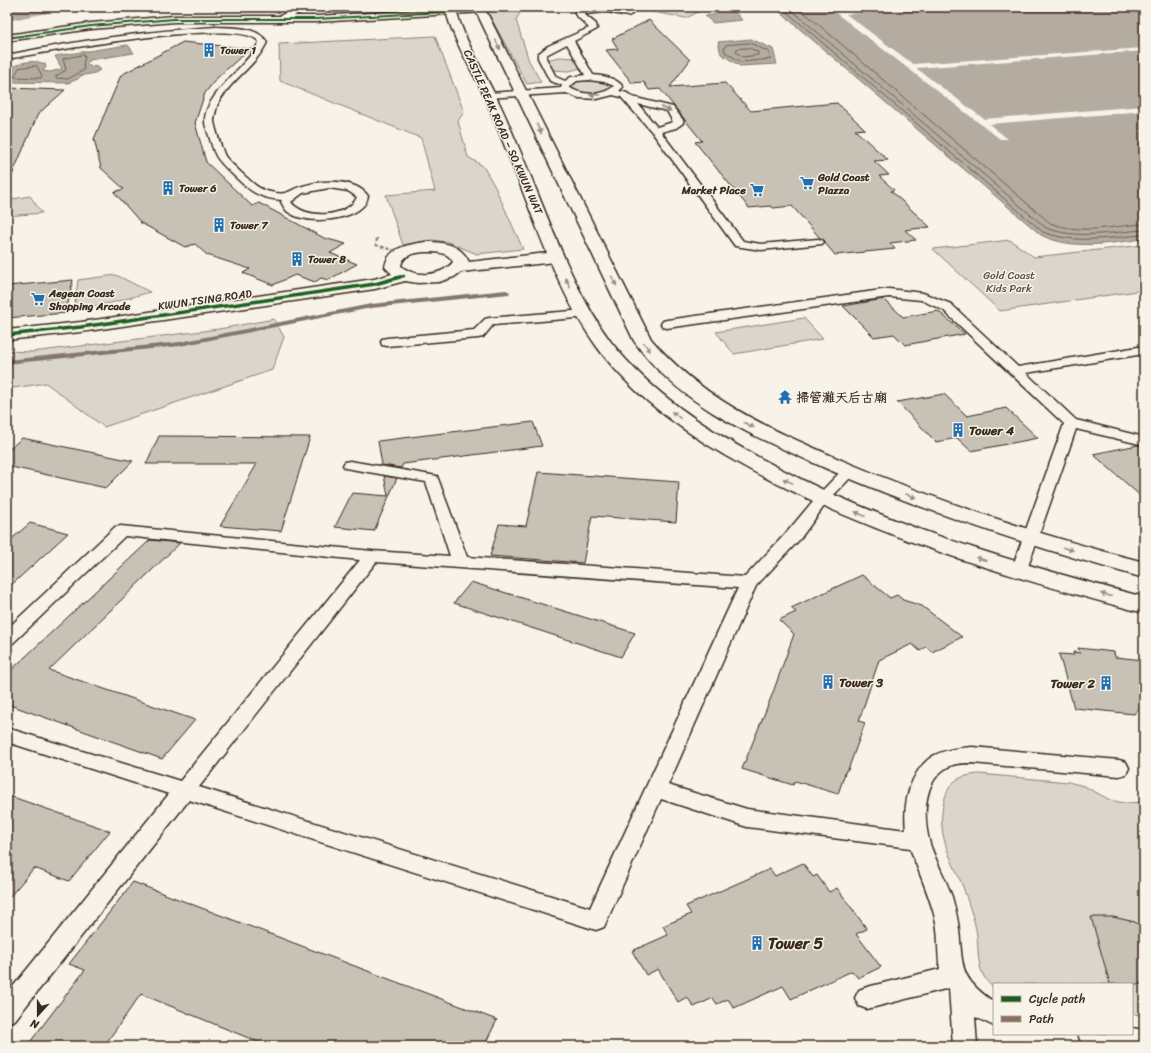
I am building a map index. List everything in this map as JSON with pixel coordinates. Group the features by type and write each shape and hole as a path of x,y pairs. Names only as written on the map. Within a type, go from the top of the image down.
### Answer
{"main road":[{"path":"282,19 303,7"},
{"path":"7,38 91,26 166,20 362,17 450,9 480,9 643,341 654,356 690,389 718,409 754,428 849,471 932,504 1030,538 1144,570"},
{"name":"CASTLE PEAK ROAD – SO KWUN WAT","path":"450,9 456,29 489,96 528,184 556,257 584,314 604,344 621,365 654,397 679,418 715,441 823,498 944,547 1019,571 1144,605"},
{"path":"458,268 461,262 460,257 455,252 436,247 414,249 397,256 392,267 396,272 404,276 435,278 458,268 556,257"},
{"name":"KWUN TSING ROAD","path":"7,336 66,329 375,284 404,276"}],"lane":[{"path":"489,96 521,94 566,87 575,79 590,77 607,79 617,84 619,87 617,90 606,95 588,96 572,93 566,87 553,79 542,54 545,51 570,41 593,29 593,26 575,9"},
{"path":"575,9 608,10 628,14"},
{"path":"7,57 84,42 145,35 226,30 245,32 258,36 263,42 258,53 224,89 213,106 209,121 220,157 259,192 272,196 289,197 305,189 329,185 351,188 359,191 363,196 362,201 358,206 345,212 327,216 308,216 293,212 288,207 286,202 289,197"},
{"path":"570,41 590,77"},
{"path":"543,59 555,56"},
{"path":"569,56 579,57"},
{"path":"569,73 585,69"},
{"path":"549,71 559,72"},
{"path":"613,92 624,95 629,99 739,244 761,247 818,242"},
{"path":"629,99 670,109 678,120 678,123 673,126 654,130"},
{"path":"667,324 889,293 923,297 947,308 1071,423 1144,441"},
{"path":"387,342 478,334 489,322 584,314"},
{"path":"1016,371 1144,350"},
{"path":"1019,571 1030,538 1041,513 1071,423"},
{"path":"350,465 432,479 460,562"},
{"path":"7,735 596,920 749,582 794,535 823,498 849,471"},
{"path":"7,639 121,531 372,556 749,582"},
{"path":"7,1012 185,792 372,556"},
{"path":"964,1046 958,982 950,962 948,928 940,894 918,840 915,825 916,806 924,779 930,770 938,763 954,757 972,755 1119,768"},
{"path":"656,788 747,818 918,840"},
{"path":"867,998 958,982"},
{"path":"958,982 984,1011 993,1015"},
{"path":"1097,1035 1144,1042"}],"green space":[{"path":"485,7 523,7 516,20 529,61 541,82 527,84"},
{"path":"625,7 708,7 686,18"},
{"path":"435,36 464,112 458,121 468,157 483,166 495,187 523,249 477,254 448,242 433,240 403,245 386,195 435,191 421,138 280,81 279,44"},
{"path":"559,57 575,58 581,68 569,71 552,70 546,60"},
{"path":"583,79 606,80 615,87 598,94 587,94 569,88 569,85"},
{"path":"30,196 42,213 7,216 7,200"},
{"name":"Gold Coast Kids Park","path":"1010,240 1034,257 1144,245 1144,290 1000,311 933,249"},
{"path":"116,275 150,292 111,303 74,309 78,280"},
{"path":"804,318 823,339 734,354 716,332"},
{"path":"274,319 284,337 272,370 104,427 46,383 7,389 7,351 32,352 219,329"},
{"path":"979,774 1068,782 1084,786 1110,800 1124,803 1144,802 1144,1015 1133,1014 1133,983 993,983 993,987 988,982 983,975 979,961 976,929 964,889 948,853 942,829 942,815 946,794 956,780 966,776"}],"water":[{"path":"774,7 1144,7 1144,239 1105,244 1079,244 1053,240 1041,235"},
{"path":"733,10 742,20 713,23 705,16 717,13 716,11"},
{"path":"751,39 773,49 777,64 740,66 721,54 718,42"},
{"path":"128,45 134,53 89,60 86,65 97,67 100,70 95,73 80,76 78,79 68,83 7,82 7,73 12,71 13,67 21,63 37,62 45,64 46,67 43,71 50,72 62,69 55,56"}],"pier":[{"path":"828,7 836,7 841,10 880,7 946,7 846,14 913,64 1144,48 1144,51 916,68 984,119 1144,106 1144,111 989,124 1008,139 1000,139"}],"building":[{"name":"Gold Coast Piazza","path":"649,20 690,60 670,87 725,83 751,111 837,103 865,129 855,130 888,160 874,161 889,175 879,176 894,190 891,191 930,227 905,230 916,240 890,243 895,249 835,255 825,241 820,238 792,206 749,208 695,142 702,141 660,89 649,90 644,82 632,83 606,50 618,49 612,39"},
{"path":"183,42 252,49 245,53 217,78 205,93 195,123 206,162 252,206 259,203 324,238 346,244 330,253 357,264 328,280 321,278 315,282 295,275 273,285 243,273 250,269 207,255 195,244 185,247 141,223 114,192 124,189 101,168 94,139 121,75"},
{"path":"7,88 65,90 38,114 7,187"},
{"name":"Aegean Coast Shopping Arcade","path":"73,280 66,313 7,318 7,286"},
{"path":"884,299 903,317 938,311 965,334 905,345 894,334 874,337 843,306"},
{"name":"Tower 4","path":"944,394 967,416 1006,408 1038,438 971,451 957,438 936,442 897,402"},
{"path":"533,422 542,446 403,464 401,468 382,465 378,441"},
{"path":"159,436 310,437 281,531 220,526 257,464 146,464"},
{"path":"22,438 133,461 106,488 7,466 7,451"},
{"path":"1138,445 1144,446 1144,499 1093,454"},
{"path":"538,472 679,482 676,522 592,516 583,563 490,556 499,524 526,526"},
{"path":"384,476 397,478 374,531 335,527 352,493 388,496"},
{"path":"30,523 68,533 7,589 7,543"},
{"path":"150,540 180,543 49,670 195,720 162,759 7,704 7,674"},
{"name":"Tower 3","path":"862,575 890,598 897,595 903,600 922,606 962,637 932,652 926,647 920,651 912,644 879,660 859,721 865,723 838,794 795,781 793,785 742,769 772,695 794,634 779,620 796,612 791,608"},
{"path":"471,582 635,633 621,657 454,603"},
{"name":"Tower 2","path":"1078,648 1114,652 1115,657 1144,660 1144,703 1134,714 1074,708 1059,654 1074,655 1073,652 1080,653"},
{"path":"7,795 110,831 69,881 34,868 7,900"},
{"name":"Tower 5","path":"803,863 813,877 817,875 829,892 837,888 867,929 856,934 881,967 858,978 852,971 791,999 783,986 734,1008 728,999 717,1004 713,998 694,1007 687,997 678,1002 658,969 646,975 632,951 668,935 663,926 691,914 686,906 770,869 775,876"},
{"path":"133,882 497,1020 484,1046 268,1046 141,994 104,1046 27,1046 85,970 69,964"},
{"path":"1091,917 1113,917 1135,922 1144,928 1144,984 1110,983"}],"waterway":[{"path":"7,13 37,7"},
{"path":"7,362 180,344 371,306 506,292"}],"marked path":[{"path":"377,238 376,245 396,251"}],"cycle path":[{"path":"7,38 91,26 174,19 316,19 481,10"},
{"path":"7,335 81,327 375,284 404,276"}],"place":[{"name":"Tower 1","path":"209,50"},
{"name":"Gold Coast Piazza","path":"807,183"},
{"name":"Tower 6","path":"168,188"},
{"name":"Market Place","path":"757,190"},
{"name":"Tower 7","path":"219,225"},
{"name":"Tower 8","path":"297,259"},
{"name":"Aegean Coast Shopping Arcade","path":"38,299"},
{"name":"掃管灘天后古廟","path":"785,397"},
{"name":"Tower 4","path":"958,430"},
{"name":"Tower 3","path":"828,682"},
{"name":"Tower 2","path":"1106,683"},
{"name":"Tower 5","path":"757,943"}]}
